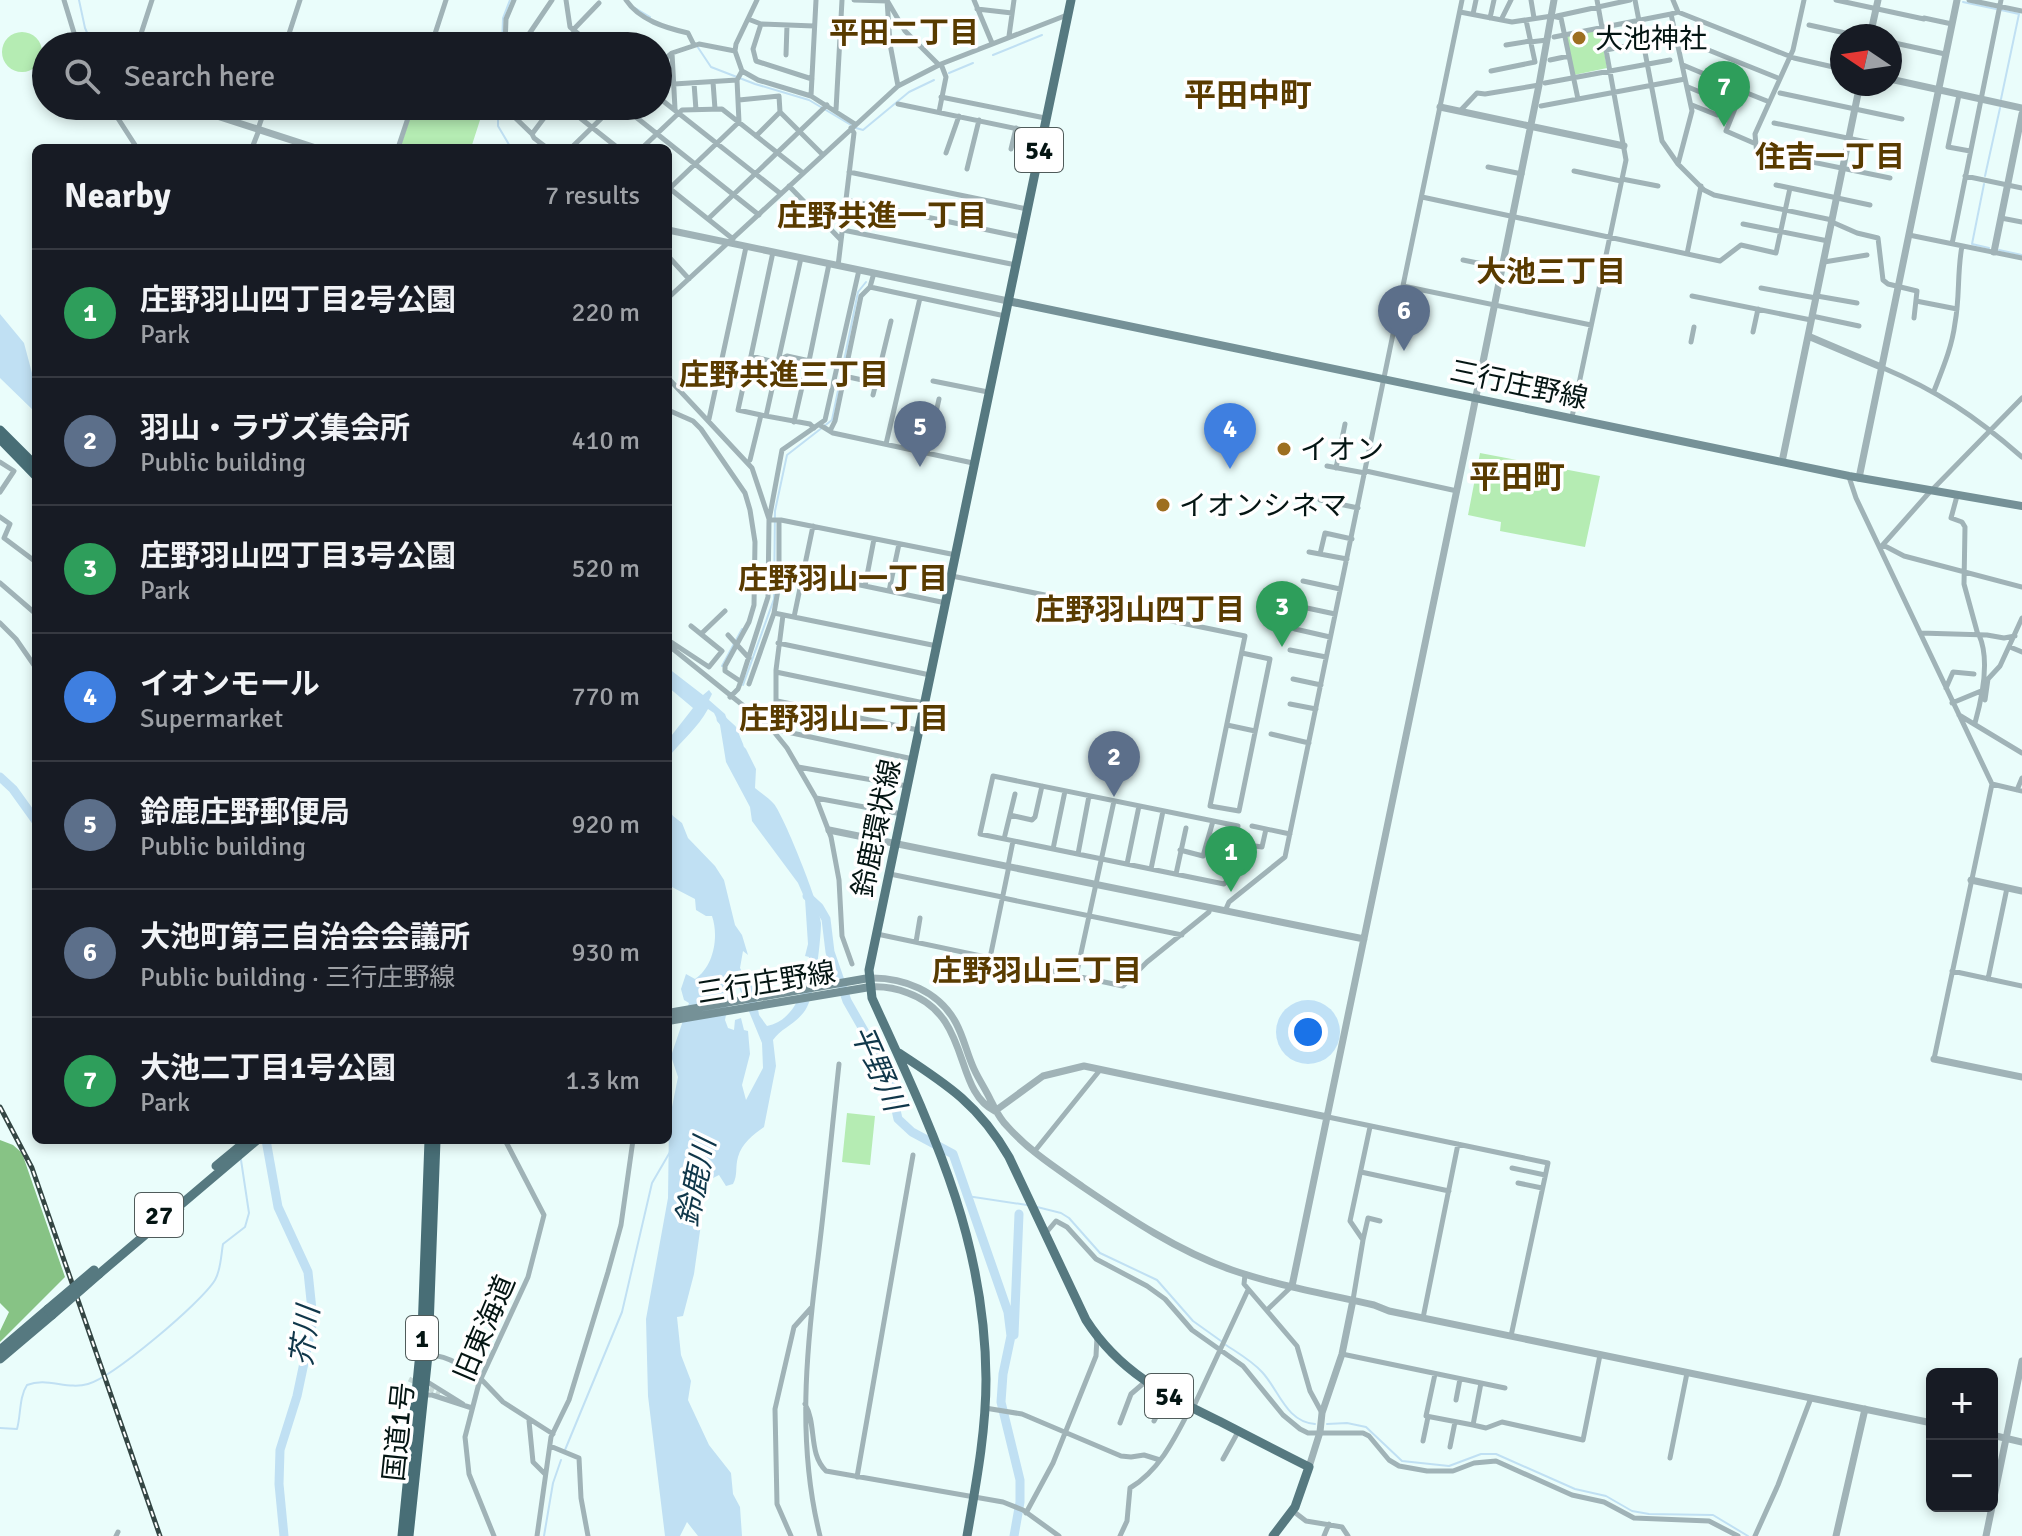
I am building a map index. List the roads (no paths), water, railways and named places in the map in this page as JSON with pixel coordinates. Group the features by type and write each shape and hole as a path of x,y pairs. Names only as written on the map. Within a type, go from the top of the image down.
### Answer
{"highway":[{"path":"0,430 32,461"},
{"path":"0,439 32,472"},
{"name":"国道1号","path":"402,1536 422,1332 429,1144"},
{"name":"国道1号","path":"409,1536 428,1355 436,1144"}],"main road":[{"name":"鈴鹿環状線","path":"864,984 890,874 1071,0"},
{"name":"三行庄野線","path":"1008,301 1854,477 2022,506"},
{"name":"三行庄野線","path":"672,1012 864,984"},
{"name":"三行庄野線","path":"672,1020 864,984"},
{"path":"864,984 931,1129 969,1238 985,1355 985,1408 967,1536"},
{"name":"54","path":"896,1051 952,1087 1000,1142 1080,1309 1097,1337 1126,1367 1168,1395 1309,1467"},
{"path":"905,1070 921,1068"},
{"name":"27","path":"1,1355 242,1144"},
{"name":"27","path":"227,1160 251,1144"},
{"path":"1273,1536 1293,1511 1309,1467"}],"street":[{"path":"64,0 74,32"},
{"path":"142,32 152,0"},
{"path":"290,32 300,0"},
{"path":"436,32 446,0"},
{"path":"506,32 506,19 514,0"},
{"path":"530,32 552,0"},
{"path":"566,0 570,27 575,32"},
{"path":"626,0 631,7 663,27 688,33 697,45"},
{"path":"672,185 739,122 739,75 735,51 757,0"},
{"path":"811,96 816,0"},
{"path":"836,110 842,0"},
{"path":"854,0 887,0"},
{"path":"887,0 905,31 940,64 946,77 939,112"},
{"path":"887,0 890,44 898,86"},
{"path":"976,0 992,43"},
{"path":"1009,36 1014,0"},
{"path":"1225,911 1229,902 1285,857 1462,0"},
{"path":"1473,14 1476,0"},
{"path":"1490,18 1494,0"},
{"path":"1501,20 1511,0"},
{"path":"1531,0 1534,18"},
{"path":"1267,1310 1292,1286 1542,84 1555,16 1554,0"},
{"path":"1460,12 1501,20 1526,20 1555,16 1597,3 1632,0 1662,141 1678,164 1714,195 1832,221 1857,233 1878,238 1883,280 1917,291 1914,318"},
{"path":"1673,0 1676,37 1692,111 1678,164"},
{"path":"1757,156 1755,134 1790,55 1804,0"},
{"path":"1836,0 1877,4 1952,24"},
{"path":"1957,0 1881,367 1854,477 1849,484 1882,547 1992,784 1934,1059 2022,1078"},
{"path":"1969,0 2000,3 2022,11"},
{"path":"573,30 599,3"},
{"path":"1572,417 1626,160 1597,3"},
{"path":"1952,244 2000,3"},
{"path":"1873,24 1877,4"},
{"path":"977,9 1012,13"},
{"path":"1506,45 1674,13 1801,61 1830,67"},
{"path":"672,294 898,86 940,64 1068,15"},
{"path":"1555,16 1562,21 1578,99"},
{"path":"748,19 761,24 814,26"},
{"path":"1491,71 1535,62 1526,20"},
{"path":"761,24 753,49 756,61 812,79"},
{"path":"786,55 787,25"},
{"path":"1809,25 1830,30"},
{"path":"1676,37 1778,78"},
{"path":"1606,50 1666,38"},
{"path":"677,112 672,53 697,45 735,51"},
{"path":"1902,45 1945,54"},
{"path":"1550,60 1569,56"},
{"path":"1459,111 1477,93 1670,60"},
{"path":"1682,65 1714,78"},
{"path":"674,84 713,82 739,75 811,96 825,107 836,110 853,126 842,241 794,422"},
{"path":"1541,106 1685,79"},
{"path":"713,82 719,109 803,173"},
{"path":"1902,82 2022,111 2019,147 2007,185 1994,252"},
{"path":"694,83 696,110"},
{"path":"1727,85 1767,101"},
{"path":"1687,87 1717,99"},
{"path":"1742,91 1726,131 1756,144"},
{"path":"1780,93 1902,119"},
{"path":"1959,95 1948,147 1970,152"},
{"path":"739,100 779,96 780,112 822,154"},
{"path":"1782,462 1858,96"},
{"path":"941,97 1046,118"},
{"path":"898,104 1043,134"},
{"path":"1691,104 1717,115"},
{"path":"708,219 825,107"},
{"path":"1440,107 1624,146"},
{"path":"672,108 781,194"},
{"path":"672,118 677,112 739,109"},
{"path":"756,136 780,112"},
{"path":"946,153 959,116"},
{"path":"119,120 134,144"},
{"path":"230,120 304,144"},
{"path":"253,144 261,120"},
{"path":"399,144 407,120"},
{"path":"518,120 542,144"},
{"path":"532,134 542,120"},
{"path":"584,120 613,144"},
{"path":"575,144 599,120"},
{"path":"640,120 669,144"},
{"path":"646,144 670,120"},
{"path":"967,169 979,120"},
{"path":"1774,123 1896,148"},
{"path":"1011,149 1016,128"},
{"path":"672,146 759,215"},
{"path":"1768,153 1890,178"},
{"path":"1488,167 1522,174"},
{"path":"1574,171 1658,186"},
{"path":"849,172 1027,209"},
{"path":"1965,176 2022,188"},
{"path":"1776,185 1870,205"},
{"path":"789,186 842,241"},
{"path":"1687,254 1701,186"},
{"path":"1422,197 1720,261 1741,245 1776,253 1790,188"},
{"path":"672,190 730,241"},
{"path":"846,200 1021,237"},
{"path":"2001,218 2022,222"},
{"path":"1743,224 1828,241"},
{"path":"843,230 1016,265"},
{"path":"672,231 1008,301"},
{"path":"1908,235 2022,258"},
{"path":"1934,391 1948,356 1957,309 1962,246"},
{"path":"708,420 746,247"},
{"path":"773,252 738,410 974,463"},
{"path":"1824,262 1867,255"},
{"path":"750,460 778,362 801,258"},
{"path":"672,260 689,279"},
{"path":"1463,260 1502,268"},
{"path":"830,431 844,376 844,356 859,270"},
{"path":"730,697 738,689 768,597 770,520 782,450 825,420 837,367 844,356 861,296 870,287 874,273"},
{"path":"1403,286 1591,325"},
{"path":"870,287 1005,316"},
{"path":"1761,288 1857,303"},
{"path":"1692,296 1859,326"},
{"path":"886,444 920,298"},
{"path":"1916,301 1957,309"},
{"path":"1753,332 1758,309"},
{"path":"873,395 891,321"},
{"path":"1691,342 1694,327"},
{"path":"1808,336 1934,391 1992,430 2022,457"},
{"path":"751,356 778,362 787,356 837,367"},
{"path":"844,376 876,383"},
{"path":"933,381 989,392"},
{"path":"672,382 752,468 764,512 770,520"},
{"path":"1882,547 2022,398"},
{"path":"927,453 939,399"},
{"path":"672,412 693,421 707,438 745,493 752,520 755,542 754,605 749,622 733,641 725,666 725,671 740,681"},
{"path":"1336,468 1345,424"},
{"path":"707,438 716,428"},
{"path":"0,462 14,471 1,488"},
{"path":"1327,466 1457,491"},
{"path":"1958,494 1951,518 1962,522 1965,527 1966,593 1983,643 1985,700"},
{"path":"1320,500 1358,508"},
{"path":"752,520 764,512"},
{"path":"0,517 10,524 4,538 32,559"},
{"path":"770,520 956,555"},
{"path":"749,684 774,613 779,568 779,520"},
{"path":"794,617 813,526"},
{"path":"1320,554 1325,533 1352,539"},
{"path":"865,586 874,539"},
{"path":"889,591 899,544"},
{"path":"1882,547 1904,556 2022,587"},
{"path":"1309,552 1347,559"},
{"path":"779,568 946,603"},
{"path":"951,576 1245,636 1210,806 1239,811 1270,659 1242,653"},
{"path":"1303,581 1340,589"},
{"path":"0,583 32,611"},
{"path":"1307,608 1335,614"},
{"path":"701,634 725,611"},
{"path":"774,613 937,646"},
{"path":"770,727 777,701 778,643 783,615"},
{"path":"1975,723 1988,679 2000,666 2018,635 2022,618"},
{"path":"0,623 32,662"},
{"path":"672,645 709,667 722,651 691,626"},
{"path":"1295,629 1330,637"},
{"path":"1920,633 2004,638 2018,635"},
{"path":"733,641 749,658"},
{"path":"778,643 931,675"},
{"path":"672,646 775,732 816,798 829,830 839,880 842,936 852,964"},
{"path":"2010,647 2022,652"},
{"path":"1290,650 1326,657"},
{"path":"776,672 925,703"},
{"path":"1946,689 1953,672 1974,674"},
{"path":"1293,679 1321,685"},
{"path":"1952,703 1984,690"},
{"path":"777,701 919,731"},
{"path":"1290,704 1316,709"},
{"path":"1958,715 2022,753"},
{"path":"1227,725 1255,731"},
{"path":"775,732 778,730 914,759"},
{"path":"1271,734 1309,743"},
{"path":"798,767 908,786"},
{"path":"993,776 1042,786 1238,826 1226,882 980,834 993,776"},
{"path":"1992,784 2019,791 2022,778"},
{"path":"1010,815 1032,820 1042,786"},
{"path":"1053,849 1065,791"},
{"path":"1004,839 1015,794"},
{"path":"1078,854 1089,796"},
{"path":"816,798 902,814"},
{"path":"1076,976 1114,801"},
{"path":"1127,864 1139,806"},
{"path":"1151,869 1163,811"},
{"path":"1180,850 1203,856 1213,821"},
{"path":"1252,826 1290,834"},
{"path":"1176,874 1186,828"},
{"path":"1248,845 1262,847 1266,829"},
{"path":"829,830 1364,939"},
{"path":"990,958 1013,841"},
{"path":"890,874 1182,935"},
{"path":"1971,880 2022,891"},
{"path":"1988,979 2007,888"},
{"path":"877,934 1123,986 1210,908"},
{"path":"916,942 920,918"},
{"path":"1952,971 2022,986"},
{"path":"864,984 883,978 907,983 928,993 945,1008 957,1025 978,1079 995,1111 1034,1152 1140,1225 1200,1256 1245,1274 1423,1318 1926,1422"},
{"path":"820,1536 806,1454 805,1404 811,1307 839,1064"},
{"path":"995,1111 1027,1086 1052,1072 1084,1066 1548,1163 1511,1337"},
{"path":"1034,1152 1101,1069"},
{"path":"1363,1240 1350,1221 1370,1127"},
{"name":"旧東海道","path":"494,1536 469,1474 465,1437 480,1381 528,1277 544,1215 507,1144"},
{"path":"537,1536 550,1446 569,1400 621,1225 632,1144"},
{"path":"1423,1318 1458,1144"},
{"path":"857,1477 913,1155"},
{"path":"1512,1168 1545,1175"},
{"path":"1361,1172 1449,1191"},
{"path":"1518,1183 1542,1188"},
{"path":"1309,1467 1320,1432 1322,1413 1342,1354 1368,1218 1380,1221"},
{"path":"1045,1234 1056,1221 1067,1227 1096,1259 1157,1292 1188,1327 1243,1366 1289,1421 1304,1432 1363,1433 1394,1463 1427,1471 1453,1471 1474,1463 1496,1461 1572,1495 1604,1502 1634,1518 1709,1521 1738,1536"},
{"path":"1245,1274 1244,1284 1248,1290 1297,1346 1310,1391 1322,1413"},
{"path":"1120,1536 1127,1521 1130,1488 1160,1460 1192,1408 1248,1290"},
{"path":"791,1536 777,1504 775,1409 794,1327 811,1307"},
{"path":"1025,1511 1048,1473 1065,1433 1096,1356 1097,1337"},
{"path":"1342,1354 1505,1388"},
{"path":"428,1355 463,1366 503,1402 553,1434"},
{"path":"1428,1417 1486,1428 1502,1422 1583,1440 1600,1355"},
{"path":"1986,1536 2022,1361"},
{"path":"1670,1458 1687,1373"},
{"path":"1423,1441 1435,1374"},
{"path":"1456,1400 1460,1379"},
{"path":"426,1381 464,1405"},
{"path":"1120,1423 1131,1394 1145,1382"},
{"path":"1473,1425 1481,1383"},
{"path":"440,1394 464,1405"},
{"path":"425,1395 472,1408"},
{"path":"1154,1421 1168,1395"},
{"path":"1755,1536 1811,1397"},
{"path":"805,1404 810,1413 811,1435 823,1468 857,1477 1015,1505 1059,1536"},
{"path":"985,1408 1007,1410 1121,1456 1144,1455 1160,1460"},
{"path":"1836,1536 1865,1409"},
{"path":"529,1420 533,1462 545,1474"},
{"path":"1450,1447 1455,1422"},
{"path":"1223,1459 1239,1431"},
{"path":"1998,1436 2022,1442"},
{"path":"550,1446 579,1458 581,1498 588,1536"},
{"path":"1293,1511 1306,1521 1342,1527 1348,1536"},
{"path":"1324,1536 1329,1524"}],"water":[{"path":"0,314 24,343 32,373 32,409 0,378"},
{"name":"鈴鹿川","path":"672,671 703,695 709,690 712,694 709,700 725,714 732,734 746,749 756,769 755,788 774,804 786,826 809,882 821,923 810,1000 800,1017 773,1040 776,1066 764,1127 742,1148 733,1184 726,1186 719,1175 709,1180 699,1202 701,1224 694,1274 683,1316 677,1317 681,1355 691,1381 688,1400 709,1445 731,1473 733,1494 740,1507 742,1536 698,1536 687,1522 680,1536 665,1536 648,1396 646,1319 668,1198 669,1144 672,1144 672,1107 678,1077 672,1053 689,1003 684,1000 681,989 686,974 695,979 707,967 715,942 712,916 696,910 695,899 672,887 672,814 682,823 688,838 724,880 735,925 742,935 748,955 743,951 740,968 748,984 752,972 759,1015 767,1026 793,1009 802,989 809,957 805,956 808,944 805,899 798,883 752,821 750,807 726,762 720,725 714,713 708,709 672,753 672,735 693,708 672,690","holes":["734,975 762,1043 763,1068 746,1100 742,1085 750,1054 748,1031 744,1030 741,1018 735,1020 734,1030 728,1028 725,1020"]}],"waterway":[{"path":"79,0 87,32"},
{"path":"502,32 503,18 510,0"},
{"path":"1963,2 1996,9"},
{"path":"635,8 650,17"},
{"path":"2001,10 2019,14 2001,99"},
{"path":"993,55 1042,35"},
{"path":"697,46 711,67 809,100 851,125"},
{"path":"949,73 973,63"},
{"path":"856,128 863,130 909,92 934,80"},
{"path":"1985,176 2000,108"},
{"path":"498,120 498,126 509,144"},
{"path":"1984,184 1972,244 1989,248"},
{"path":"1999,250 2022,255"},
{"path":"743,685 774,599 775,511 787,455 832,420 858,292 866,282"},
{"path":"722,666 742,629"},
{"name":"平野川","path":"721,719 732,729 739,746"},
{"name":"芥川","path":"0,777 32,815"},
{"name":"平野川","path":"807,896 826,919 830,952 847,1001 883,1064 898,1119 912,1132 953,1154 1008,1312 1011,1336 1001,1402 1020,1480 1014,1536"},
{"name":"芥川","path":"267,1144 278,1207 308,1272 312,1310 312,1325 297,1396 280,1450 279,1484 284,1536"},
{"name":"鈴鹿川","path":"565,1450 622,1312 652,1183 670,1152"},
{"path":"0,1428 17,1429 27,1385 42,1382 72,1386 88,1384 100,1378 156,1338 207,1291 217,1276 223,1244 245,1227 249,1213 241,1160"},
{"path":"967,1196 1027,1205"},
{"path":"1037,1207 1061,1213 1100,1253 1157,1280 1193,1321 1221,1341"},
{"path":"1014,1335 1019,1214"},
{"path":"1226,1345 1262,1372 1297,1418 1315,1424"},
{"path":"1327,1424 1347,1423 1366,1427 1402,1461 1449,1466 1481,1454 1496,1454 1575,1489 1606,1496 1632,1511 1713,1515 1748,1536"},
{"path":"544,1536 553,1483 561,1460"}],"tunnel":[{"path":"171,1195 184,1212"},
{"path":"409,1379 440,1394"}],"railway":[{"path":"0,1107 32,1168 160,1536"}],"place":[{"name":"大池神社","path":"1579,38"},
{"name":"大池二丁目1号公園","path":"1724,127"},
{"name":"大池町第三自治会会議所","path":"1404,351"},
{"name":"イオン","path":"1284,449"},
{"name":"鈴鹿庄野郵便局","path":"920,467"},
{"name":"イオンモール","path":"1230,469"},
{"name":"イオンシネマ","path":"1163,505"},
{"name":"庄野羽山四丁目3号公園","path":"1282,647"},
{"name":"羽山・ラヴズ集会所","path":"1114,797"},
{"name":"庄野羽山四丁目2号公園","path":"1231,892"}],"district":[{"name":"平田二丁目","path":"904,33"},
{"name":"平田中町","path":"1248,95"},
{"name":"住吉一丁目","path":"1830,157"},
{"name":"庄野共進一丁目","path":"882,216"},
{"name":"大池三丁目","path":"1551,272"},
{"name":"庄野共進三丁目","path":"784,375"},
{"name":"平田町","path":"1517,477"},
{"name":"庄野羽山一丁目","path":"843,579"},
{"name":"庄野羽山四丁目","path":"1140,610"},
{"name":"庄野羽山二丁目","path":"844,719"},
{"name":"庄野羽山三丁目","path":"1037,971"}]}
